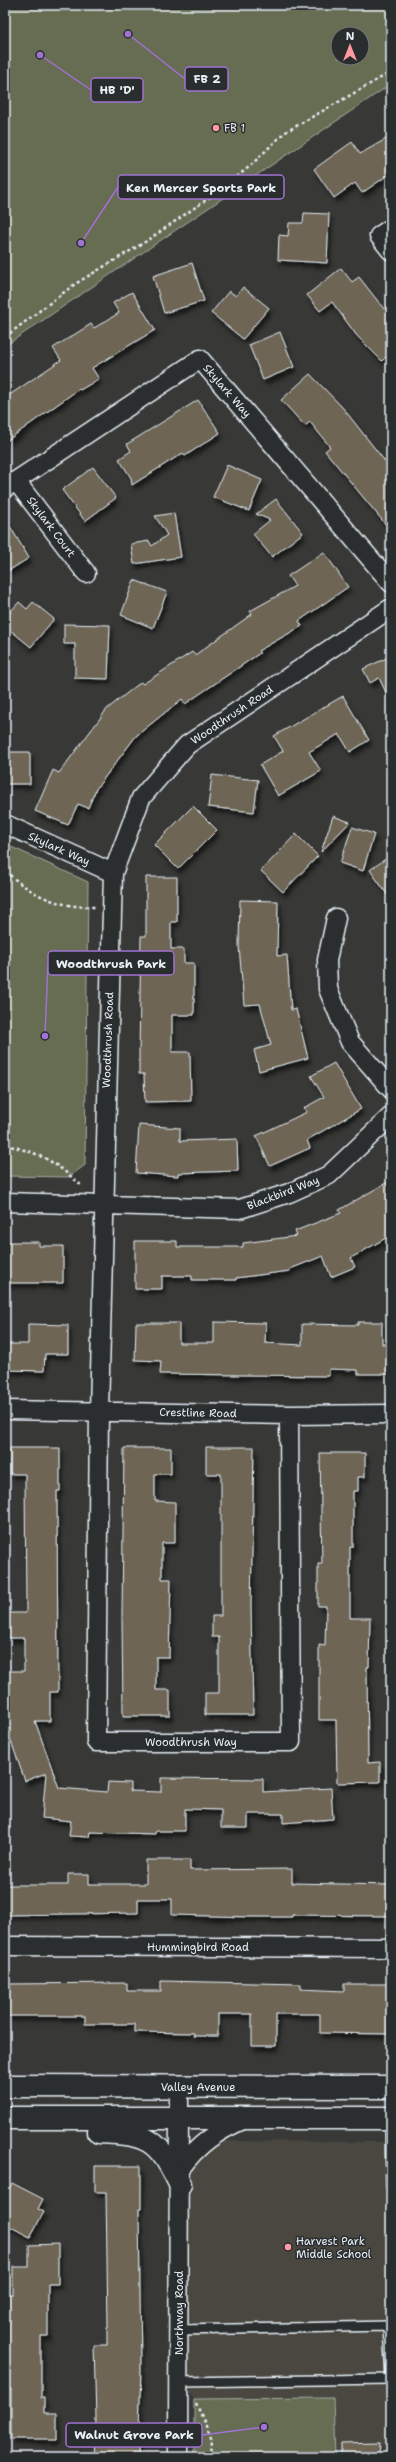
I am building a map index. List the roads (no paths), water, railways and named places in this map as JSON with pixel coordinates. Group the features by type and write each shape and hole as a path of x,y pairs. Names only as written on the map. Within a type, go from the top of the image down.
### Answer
{"main road":[{"name":"Valley Avenue","path":"5,2086 391,2087"},
{"path":"5,2118 390,2118"},
{"path":"56,2118 88,2131 123,2133 149,2140 166,2156 180,2177"}],"street":[{"path":"391,228 379,236 391,251"},
{"name":"Skylark Way","path":"10,484 200,359 391,583"},
{"name":"Skylark Court","path":"10,484 86,573"},
{"name":"Woodthrush Road","path":"99,1411 103,1204 113,873 141,798 187,745 391,608"},
{"name":"Skylark Way","path":"5,824 113,873"},
{"path":"336,918 327,960 328,989 350,1042 391,1089"},
{"name":"Blackbird Way","path":"5,1202 240,1209 289,1193 329,1175 391,1116"},
{"name":"Crestline Road","path":"5,1410 289,1415 391,1414"},
{"name":"Woodthrush Way","path":"99,1411 96,1742 291,1742 289,1415"},
{"name":"Hummingbird Road","path":"5,1946 391,1948"},
{"name":"Northway Road","path":"178,2457 180,2177 179,2086"},
{"path":"180,2177 191,2154 214,2133 246,2118"}],"lane":[{"path":"390,2118 391,2187"},
{"path":"178,2330 388,2326 391,2379 179,2382"}],"place":[{"name":"FB 2","path":"128,34"},
{"name":"HB 'D'","path":"40,55"},
{"name":"FB 1","path":"216,128"},
{"name":"Ken Mercer Sports Park","path":"81,243"},
{"name":"Woodthrush Park","path":"45,1036"},
{"name":"Harvest Park Middle School","path":"288,2247"},
{"name":"Walnut Grove Park","path":"264,2427"}]}
